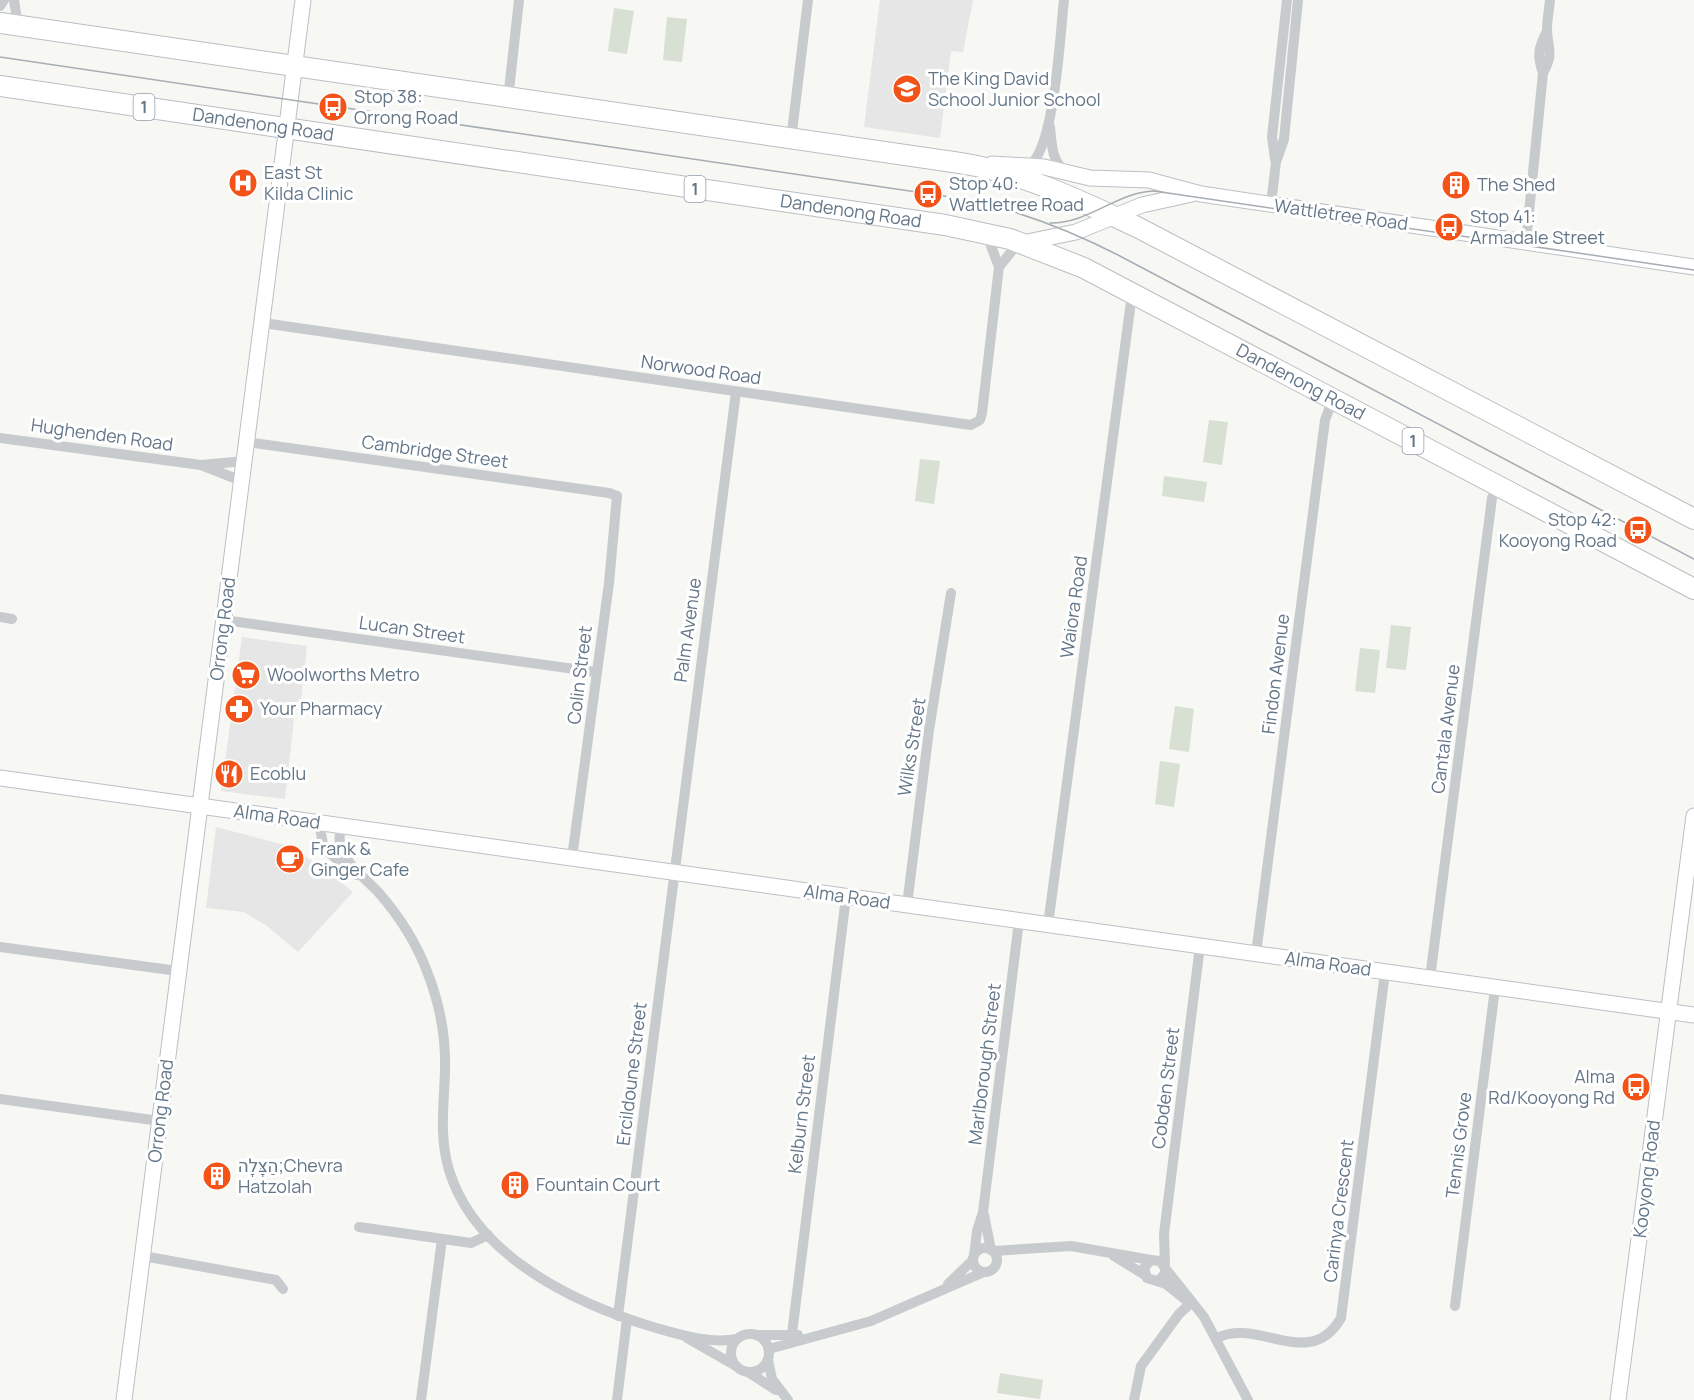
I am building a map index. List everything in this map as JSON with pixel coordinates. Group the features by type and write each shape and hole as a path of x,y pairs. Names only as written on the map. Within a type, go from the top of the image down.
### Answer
{"highway":[{"path":"9,24 295,68 960,163 1028,180 1077,198 1116,217 1694,519"},
{"name":"Dandenong Road","path":"0,86 986,233 1021,243 1064,259 1694,589"}],"street":[{"path":"0,6 4,0"},
{"path":"9,24 14,0"},
{"name":"Orrong Road","path":"124,1400 303,0"},
{"path":"508,99 519,0"},
{"path":"791,140 808,0"},
{"path":"1029,166 1040,154 1050,121 1064,0"},
{"path":"1271,204 1275,162 1272,137 1287,0"},
{"path":"1275,162 1284,139 1298,0"},
{"path":"1526,242 1543,73 1550,60 1551,49 1547,32 1550,0"},
{"path":"1050,121 1052,149 1057,162 1064,170 1076,175"},
{"name":"Wattletree Road","path":"960,163 1029,166 1090,178 1149,180 1201,194 1694,267"},
{"name":"Wattletree Road","path":"1021,243 1076,232 1146,204 1180,195 1201,194"},
{"name":"Norwood Road","path":"263,323 958,424 976,423 982,413 999,267 986,233"},
{"path":"999,267 1021,243"},
{"name":"Waiora Road","path":"1048,925 1132,294"},
{"name":"Palm Avenue","path":"673,872 736,392"},
{"name":"Findon Avenue","path":"1256,954 1325,420 1333,399"},
{"name":"Hughenden Road","path":"0,438 201,465 245,461"},
{"name":"Cambridge Street","path":"247,442 609,493 617,496"},
{"name":"Hughenden Road","path":"201,465 242,481"},
{"name":"Cantala Avenue","path":"1430,978 1492,498 1498,486"},
{"name":"Colin Street","path":"572,858 617,496"},
{"name":"Wilks Street","path":"907,905 929,730 951,593"},
{"path":"0,617 12,619"},
{"name":"Lucan Street","path":"224,620 596,672"},
{"name":"Alma Road","path":"0,778 1694,1015"},
{"name":"Kooyong Road","path":"1618,1400 1694,816"},
{"path":"319,823 324,849 342,865 368,881"},
{"path":"340,826 341,849 401,921 421,956 434,989 445,1050 442,1125 449,1170 464,1203 488,1235 509,1255 541,1277 622,1318 681,1335 723,1341 737,1339 746,1334 791,1339 871,1321 984,1272 1003,1259 1027,1249"},
{"name":"Ercildoune Street","path":"617,1400 622,1318 673,872"},
{"name":"Kelburn Street","path":"791,1339 846,897"},
{"name":"Marlborough Street","path":"973,1258 976,1231 983,1212 1019,921"},
{"name":"Cobden Street","path":"1165,1267 1164,1234 1200,946"},
{"path":"0,947 178,971"},
{"name":"Carinya Crescent","path":"1217,1338 1233,1332 1313,1342 1329,1335 1341,1318 1385,972"},
{"name":"Tennis Grove","path":"1455,1306 1495,988"},
{"path":"0,1099 160,1121"},
{"name":"Marlborough Street","path":"983,1212 992,1251"},
{"path":"360,1227 476,1243 488,1235"},
{"name":"Cobden Street","path":"1152,1260 1164,1234"},
{"path":"421,1400 442,1239"},
{"path":"941,1290 979,1250 1071,1246 1160,1261 1217,1338 1248,1400"},
{"path":"992,1251 996,1257 994,1267"},
{"path":"1108,1252 1150,1280 1158,1281 1192,1302"},
{"path":"143,1256 276,1280 283,1289"},
{"path":"973,1258 976,1268 984,1272"},
{"path":"1145,1275 1144,1268 1152,1260"},
{"path":"1158,1281 1165,1274 1165,1267"},
{"path":"1134,1400 1141,1366 1179,1314 1192,1302"},
{"path":"681,1335 748,1372 785,1396"},
{"path":"757,1335 767,1343 769,1372 785,1396"},
{"path":"736,1366 731,1355 737,1339"},
{"path":"748,1372 760,1369 769,1354 791,1339"}],"shaded area":[{"name":"The King David School Junior School","path":"880,0 973,0 963,52 951,51 940,138 864,127"},
{"path":"614,8 634,11 627,54 608,51"},
{"path":"667,17 687,19 682,62 663,60"},
{"path":"1209,420 1228,422 1222,465 1203,462"},
{"path":"920,459 940,461 934,504 915,501"},
{"path":"1164,476 1207,482 1204,502 1162,496"},
{"path":"1391,625 1411,627 1406,670 1386,668"},
{"path":"242,637 307,646 300,710 295,710 285,799 221,791"},
{"path":"1360,648 1380,650 1375,693 1355,691"},
{"path":"1175,706 1194,709 1189,752 1169,749"},
{"path":"1160,761 1180,764 1174,807 1155,804"},
{"path":"216,827 285,845 321,866 353,892 298,952 267,926 244,912 206,908"},
{"path":"1000,1373 1043,1380 1040,1399 997,1393"}],"tram line":[{"path":"0,57 964,199 1004,209 1062,229 1118,255 1694,559"},
{"path":"1050,223 1077,219 1127,197 1154,191 1694,270"}],"place":[{"name":"The King David School Junior School","path":"907,89"},
{"name":"Stop 38: Orrong Road","path":"333,107"},
{"name":"East St Kilda Clinic","path":"243,183"},
{"name":"The Shed","path":"1456,185"},
{"name":"Stop 40: Wattletree Road","path":"928,194"},
{"name":"Stop 41: Armadale Street","path":"1449,227"},
{"name":"Stop 42: Kooyong Road","path":"1638,530"},
{"name":"Woolworths Metro","path":"246,675"},
{"name":"Your Pharmacy","path":"239,709"},
{"name":"Ecoblu","path":"229,774"},
{"name":"Frank & Ginger Cafe","path":"290,859"},
{"name":"Alma Rd/Kooyong Rd","path":"1636,1087"},
{"name":"הַצָּלָה;Chevra Hatzolah","path":"217,1176"},
{"name":"Fountain Court","path":"515,1185"}]}
